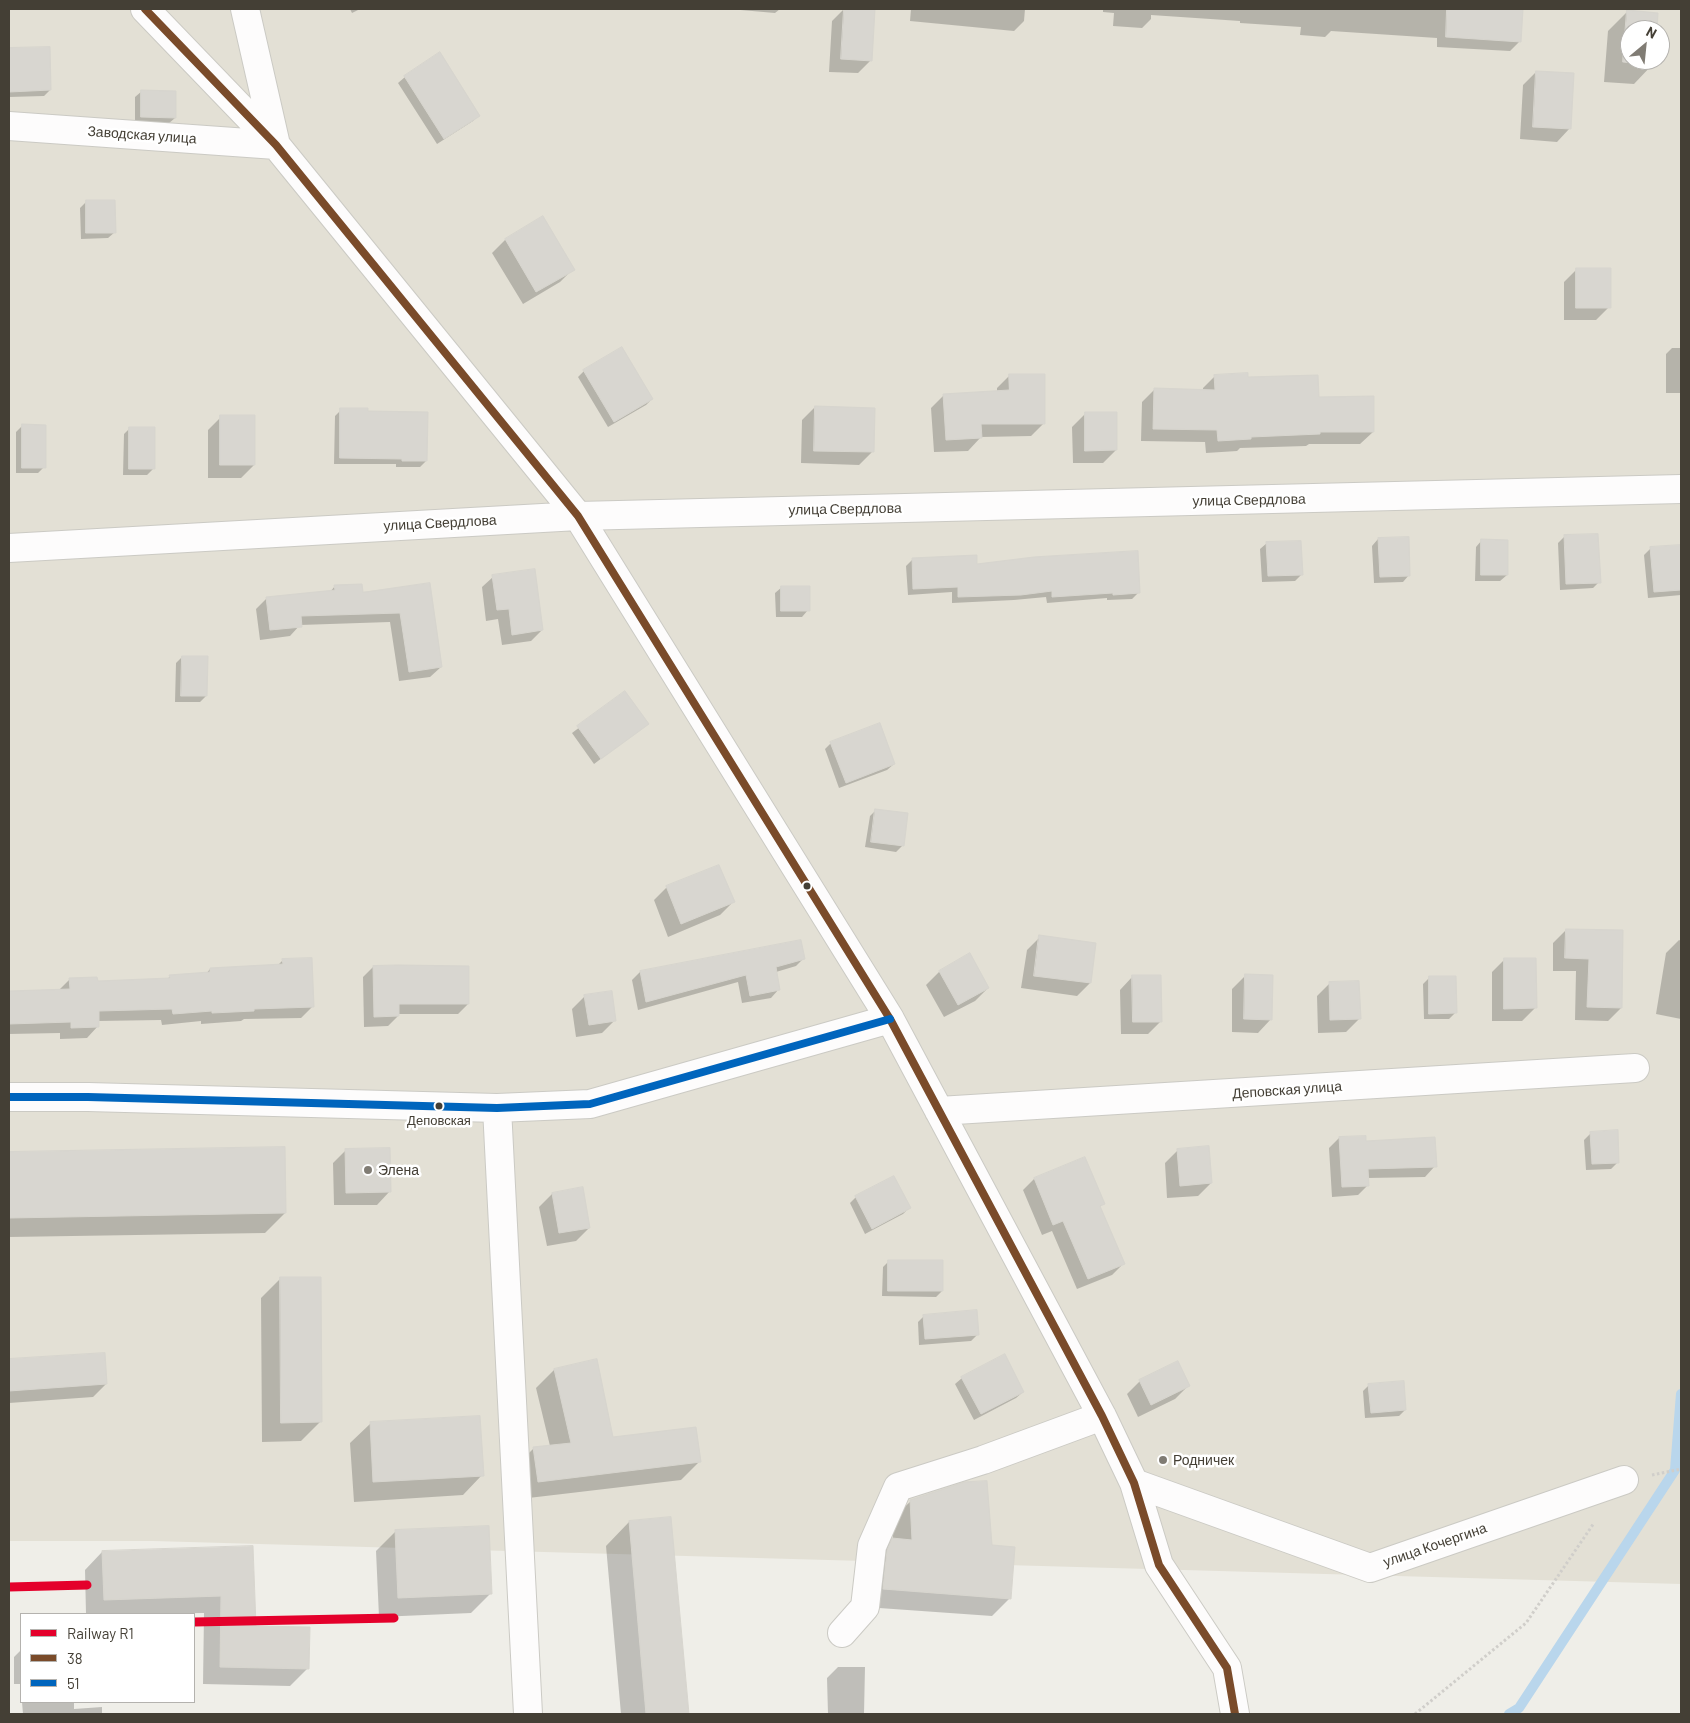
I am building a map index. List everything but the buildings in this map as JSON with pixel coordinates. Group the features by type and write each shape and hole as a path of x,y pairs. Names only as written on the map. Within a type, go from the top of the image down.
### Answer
{"street":[{"path":"145,9 276,145 578,516 890,1019 1102,1416 1134,1483 1159,1565 1226,1668 1234,1714"},
{"path":"245,9 276,145"},
{"name":"Заводская улица","path":"9,126 276,145"},
{"name":"улица Свердлова","path":"9,548 578,516 1681,489"},
{"path":"9,1097 88,1097 497,1108 590,1104 890,1019"},
{"name":"Деповская улица","path":"939,1112 1635,1068"},
{"path":"497,1108 528,1714"},
{"path":"842,1633 865,1607 872,1546 898,1487 983,1460 1102,1416"},
{"name":"улица Кочергина","path":"1134,1483 1370,1568 1624,1480"}],"path":[{"path":"1662,1473 1681,1469"},
{"path":"1415,1714 1526,1623 1596,1520"}],"shaded area":[{"path":"9,9 1681,9 1681,1584 153,1541 9,1541"}],"waterway":[{"path":"1509,1714 1519,1708 1675,1470 1681,1394"}],"rail line":[{"name":"R1","path":"9,1587 87,1585"},
{"name":"R1","path":"195,1622 394,1618"}],"transit line":[{"name":"38","path":"145,9 276,145 578,516 890,1019 1102,1416 1134,1483 1159,1565 1227,1668 1235,1714"},
{"name":"51","path":"9,1097 88,1097 497,1108 590,1104 890,1019"}],"place":[{"name":"Деповская","path":"439,1106"},
{"name":"Элена","path":"368,1170"},
{"name":"Родничек","path":"1163,1460"}]}
